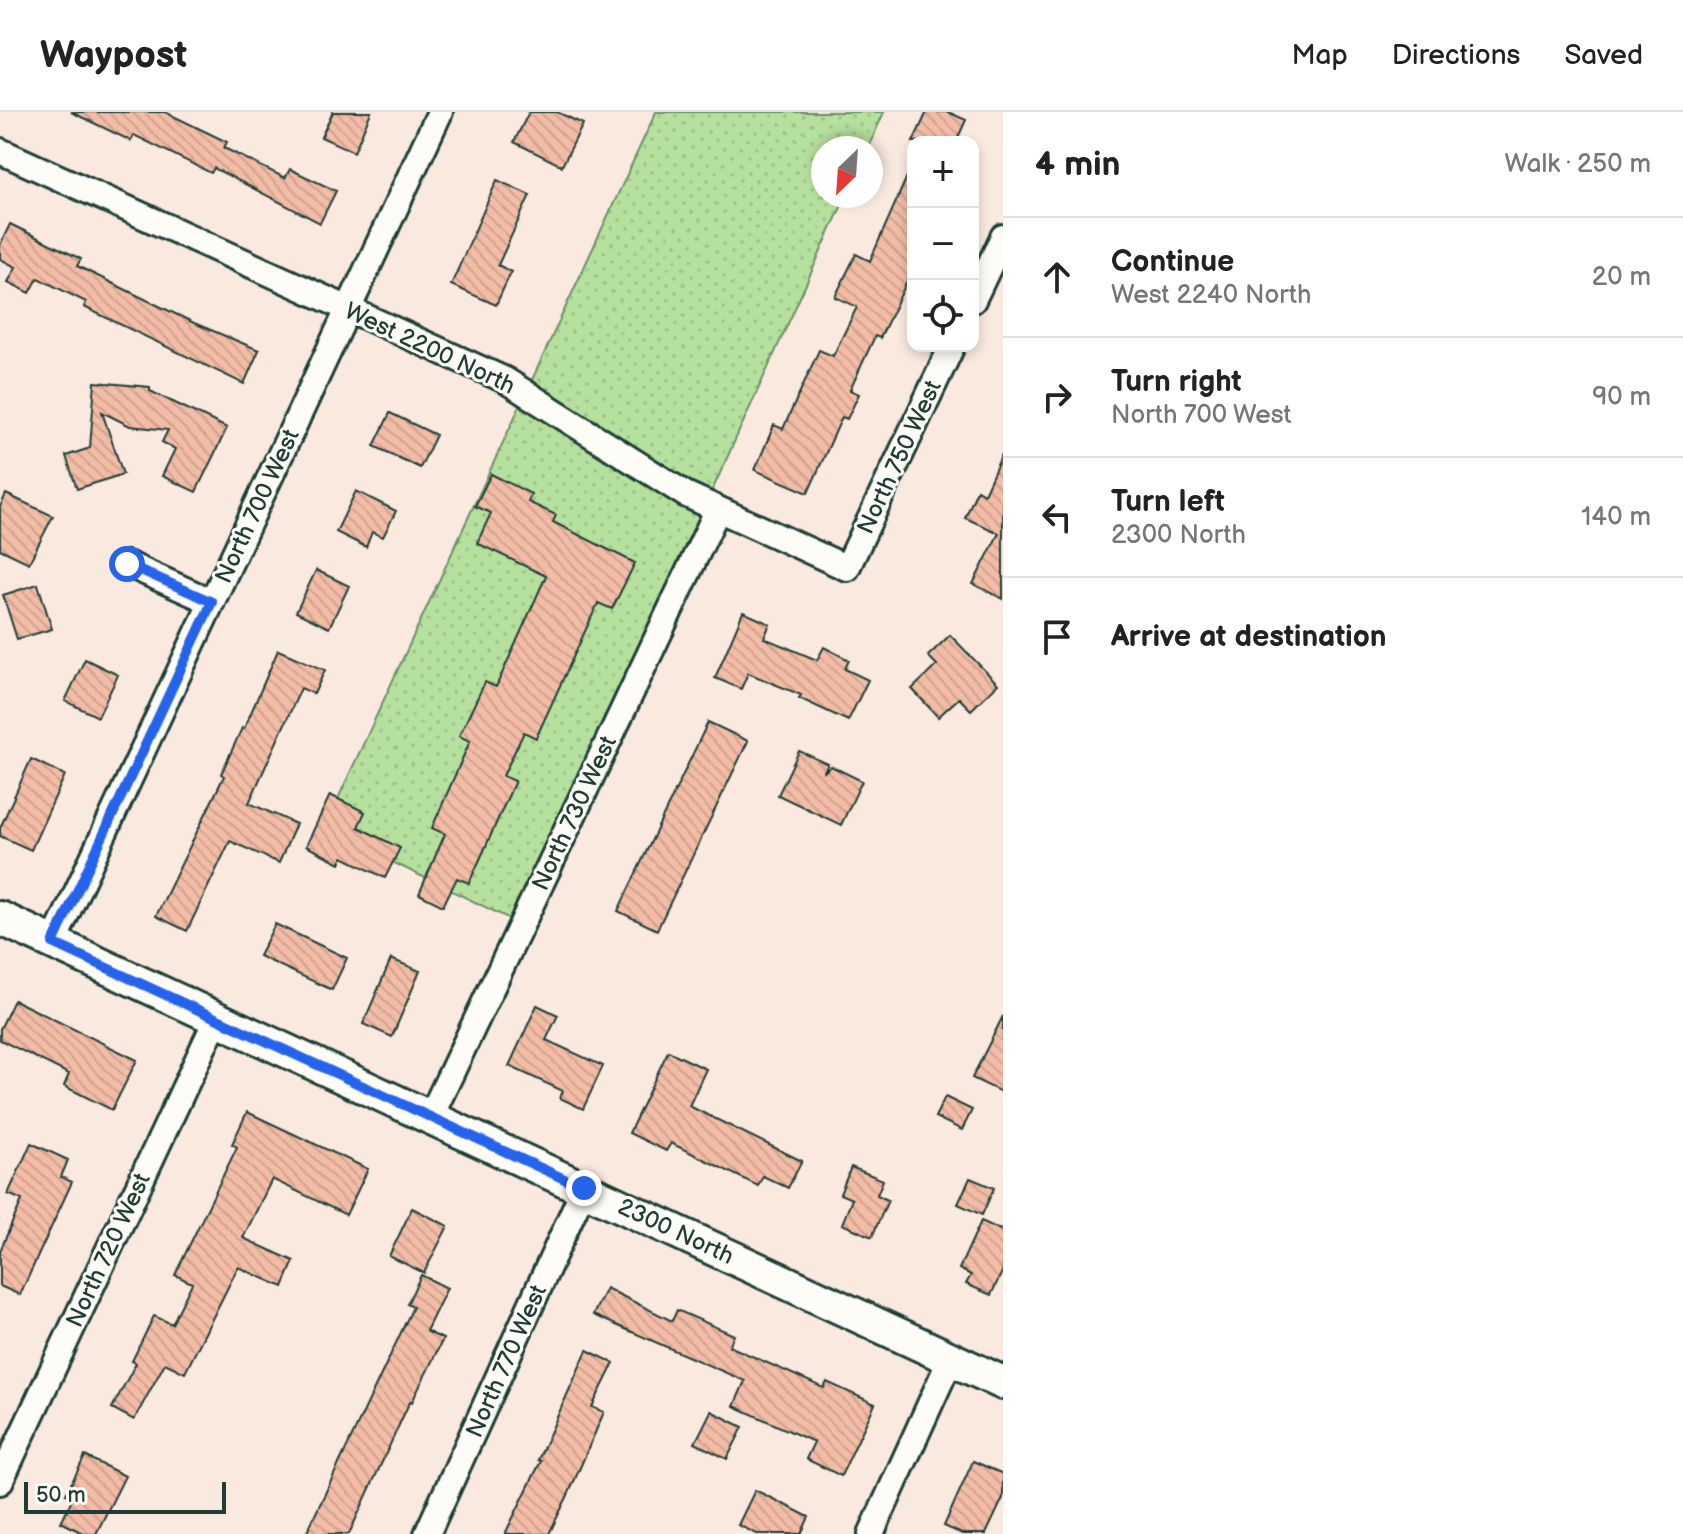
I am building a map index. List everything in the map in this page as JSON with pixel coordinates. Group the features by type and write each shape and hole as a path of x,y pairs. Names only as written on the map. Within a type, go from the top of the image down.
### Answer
{"street":[{"name":"North 700 West","path":"53,943 440,112"},
{"name":"West 2200 North","path":"0,151 505,380 685,494 847,568"},
{"path":"979,287 1003,237"},
{"name":"North 750 West","path":"847,568 949,352"},
{"name":"North 730 West","path":"430,1118 718,509"},
{"path":"127,564 212,602"},
{"name":"2300 North","path":"0,918 1003,1383"},
{"name":"North 720 West","path":"0,1482 217,1018"},
{"name":"North 770 West","path":"427,1534 584,1188"},
{"path":"871,1534 951,1358"}],"green space":[{"path":"656,112 884,112 873,136 811,136 811,208 841,208 516,922 324,829"}],"building":[{"path":"71,112 165,112 227,142 224,148 285,178 290,169 336,191 320,223 214,168 211,173 134,135 131,141"},
{"path":"333,112 371,112 354,152 321,137"},
{"path":"529,112 557,112 583,124 562,166 514,142"},
{"path":"927,112 948,112 966,120 959,136 916,136"},
{"path":"907,177 907,282 880,338 875,336 850,390 859,394 847,419 842,417 808,493 755,470 774,425 783,429 819,350 833,356 857,307 835,297 856,254 870,261"},
{"path":"497,180 530,195 498,265 511,272 496,305 451,285"},
{"path":"10,224 81,259 77,266 194,323 259,350 244,384 84,307 86,302 38,278 30,293 8,282 16,267 0,259 0,245"},
{"path":"95,382 150,387 150,391 227,428 196,492 162,476 175,449 162,442 168,430 130,426 102,412 123,474 77,489 66,456 90,448"},
{"path":"390,413 436,435 420,468 374,446"},
{"path":"1003,452 1003,599 973,584 999,533 965,518 977,490 984,494"},
{"path":"491,474 531,494 528,502 556,515 553,522 635,563 612,609 598,603 536,738 524,732 503,776 515,781 477,866 469,883 457,878 443,906 419,894 445,834 432,828 470,741 459,736 485,682 496,687 546,576 477,543 491,513 475,506"},
{"path":"356,491 396,511 383,537 372,532 366,547 336,532"},
{"path":"6,494 53,516 29,563 0,549 0,507"},
{"path":"316,570 349,586 329,628 296,612"},
{"path":"38,584 52,629 17,639 3,595"},
{"path":"743,612 770,624 764,638 817,660 824,647 849,660 845,669 868,680 848,721 799,698 801,695 748,673 741,689 715,678"},
{"path":"950,635 998,684 971,710 959,698 938,717 912,689 937,665 928,656"},
{"path":"278,650 325,670 314,694 301,688 249,803 296,824 279,863 230,841 187,931 156,916 224,776 221,774"},
{"path":"85,659 118,675 98,717 65,701"},
{"path":"708,722 748,741 657,930 618,911"},
{"path":"799,751 828,764 823,773 831,766 862,781 841,825 778,795"},
{"path":"31,759 65,775 31,850 0,836 0,828"},
{"path":"330,795 365,812 358,827 400,848 385,878 343,857 340,863 306,846"},
{"path":"275,924 347,958 332,990 259,956"},
{"path":"391,959 420,971 392,1037 363,1024"},
{"path":"14,1000 137,1060 112,1110 64,1086 69,1074 0,1040 0,1029"},
{"path":"537,1005 558,1015 546,1040 603,1066 583,1109 560,1098 563,1091 509,1066"},
{"path":"1003,1016 1003,1093 972,1078"},
{"path":"668,1051 706,1069 689,1106 802,1161 788,1188 763,1176 758,1186 671,1143 666,1151 629,1133"},
{"path":"945,1097 972,1110 962,1130 935,1117"},
{"path":"247,1112 368,1169 346,1215 272,1179 243,1238 294,1261 283,1287 238,1267 185,1373 165,1363 134,1420 112,1408 136,1363 132,1361 154,1316 172,1324 192,1283 175,1275 237,1147 232,1144"},
{"path":"31,1143 68,1160 61,1177 72,1182 20,1295 0,1286 0,1251 22,1200 8,1194"},
{"path":"851,1167 883,1180 877,1195 888,1200 872,1237 842,1224 852,1199 840,1194"},
{"path":"970,1178 994,1188 982,1215 958,1204"},
{"path":"412,1208 448,1226 424,1273 389,1256"},
{"path":"981,1221 1003,1231 1003,1270 991,1295 966,1284 971,1275 959,1269"},
{"path":"421,1275 447,1288 426,1331 443,1339 410,1401 349,1534 306,1534 413,1307 407,1304"},
{"path":"606,1288 672,1321 677,1310 734,1335 729,1346 824,1388 827,1382 875,1404 841,1476 806,1459 814,1442 734,1406 745,1381 593,1315"},
{"path":"587,1350 614,1363 592,1407 604,1412 569,1493 549,1534 505,1534 541,1461 538,1460"},
{"path":"711,1411 743,1427 727,1459 695,1443"},
{"path":"85,1456 125,1476 96,1534 85,1534 61,1522 73,1497 66,1494"},
{"path":"973,1461 1003,1474 1003,1498 986,1534 962,1534 944,1526"},
{"path":"755,1490 809,1517 801,1534 757,1534 738,1525"}],"route":[{"path":"127,564 212,602 53,943 584,1188"}]}
